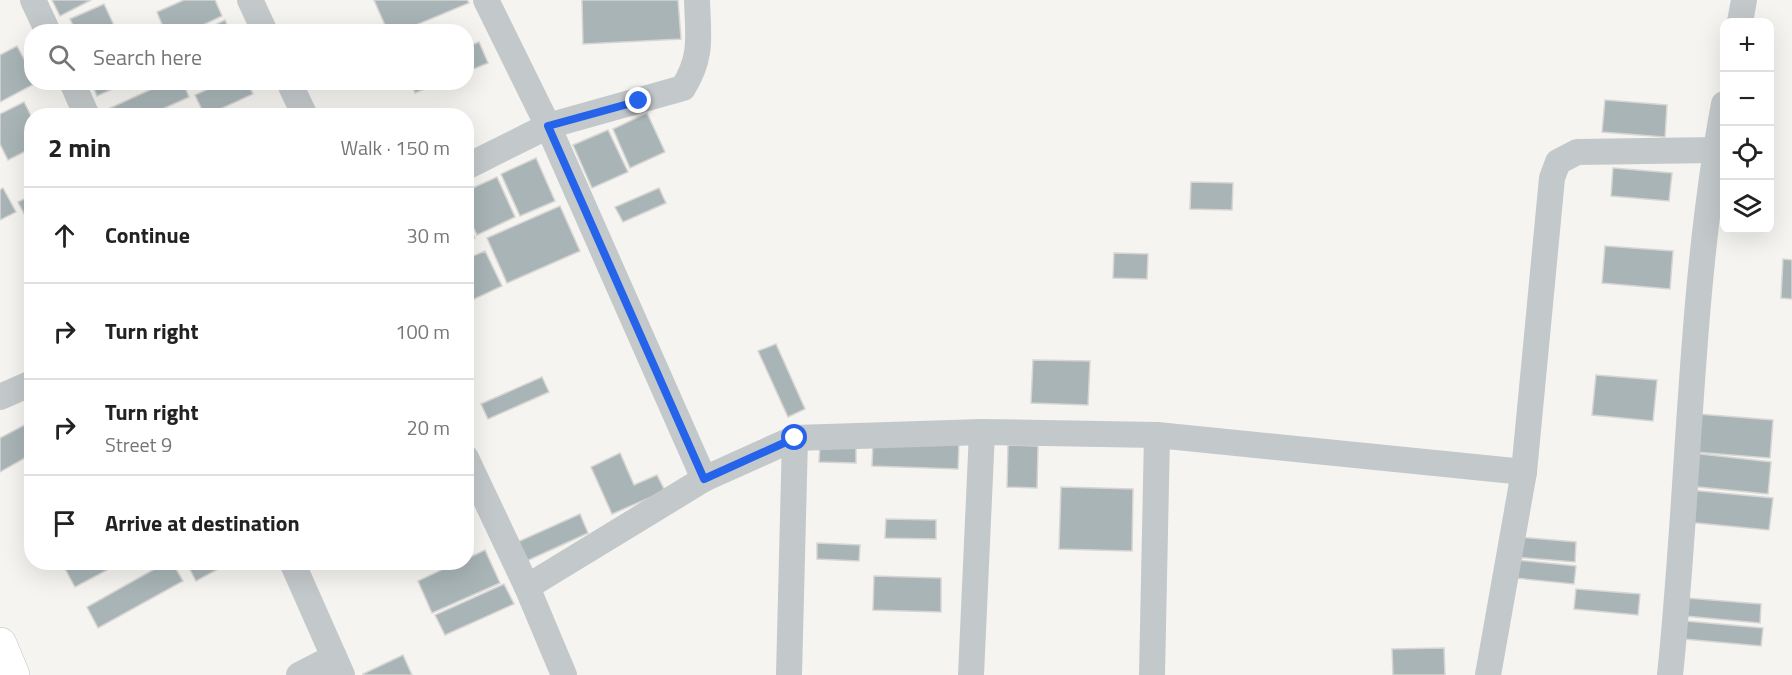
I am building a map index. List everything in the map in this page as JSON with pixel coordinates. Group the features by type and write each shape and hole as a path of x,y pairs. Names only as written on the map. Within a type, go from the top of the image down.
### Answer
{"main road":[{"path":"0,644 13,675"}],"street":[{"path":"33,0 44,24"},
{"path":"250,0 261,24"},
{"path":"486,0 548,126 704,479"},
{"path":"474,162 548,126 683,87 695,69 699,39 697,0"},
{"path":"1741,18 1744,0"},
{"path":"76,90 83,108"},
{"path":"293,90 301,108"},
{"path":"1670,675 1697,301 1721,126"},
{"path":"1488,675 1524,472 1551,178 1558,162 1577,152 1716,150"},
{"path":"0,397 24,386"},
{"path":"527,588 704,479 795,438 982,432 1157,435 1524,472"},
{"path":"971,675 982,432"},
{"path":"1152,675 1157,435"},
{"path":"789,675 795,438"},
{"path":"474,475 527,588 564,675"},
{"path":"296,570 338,666 299,675"}],"building":[{"path":"52,0 91,0 60,16"},
{"path":"184,0 215,0 222,16 205,24 162,24 157,12"},
{"path":"374,0 467,0 469,3 418,24 384,24"},
{"path":"582,0 678,0 681,39 583,44"},
{"path":"104,4 113,24 72,24 70,19"},
{"path":"479,42 488,63 474,69 474,44"},
{"path":"17,46 24,59 24,89 0,102 0,55"},
{"path":"94,90 110,90 97,96"},
{"path":"150,90 186,90 189,97 165,108 111,108"},
{"path":"206,90 251,90 253,94 222,108 201,108 195,95"},
{"path":"1605,100 1667,105 1665,137 1602,132"},
{"path":"24,102 27,108 24,108 24,152 8,160 0,144 0,114"},
{"path":"647,113 665,152 630,168 613,129"},
{"path":"608,130 628,172 592,188 573,145"},
{"path":"536,158 555,201 520,216 501,174"},
{"path":"1613,168 1672,173 1669,201 1611,196"},
{"path":"497,177 515,217 477,235 474,229 474,187"},
{"path":"1191,182 1233,183 1232,210 1190,209"},
{"path":"3,188 16,212 0,220 0,190"},
{"path":"659,188 666,203 623,222 615,207"},
{"path":"24,199 24,214 18,202"},
{"path":"560,206 580,251 507,283 487,238"},
{"path":"1605,246 1673,251 1670,289 1602,283"},
{"path":"485,251 502,286 474,299 474,256"},
{"path":"1114,253 1148,254 1147,279 1113,278"},
{"path":"1783,259 1792,260 1792,299 1781,298"},
{"path":"776,344 805,409 788,417 758,351"},
{"path":"1033,360 1090,361 1088,405 1031,403"},
{"path":"1596,375 1657,380 1653,421 1592,415"},
{"path":"542,377 549,392 488,419 481,404"},
{"path":"1698,414 1773,420 1770,458 1694,452"},
{"path":"24,425 24,458 0,472 0,438"},
{"path":"873,440 959,443 958,469 872,466"},
{"path":"820,445 856,446 856,463 819,462"},
{"path":"1008,445 1038,446 1037,488 1007,487"},
{"path":"620,453 634,485 657,475 665,491 612,514 591,467"},
{"path":"1692,453 1771,462 1768,494 1689,486"},
{"path":"1061,487 1133,489 1132,551 1059,549"},
{"path":"1690,490 1773,498 1769,530 1687,522"},
{"path":"580,514 588,533 522,563 513,544"},
{"path":"886,519 936,520 936,539 885,538"},
{"path":"1517,537 1576,542 1575,562 1515,557"},
{"path":"817,543 860,545 859,561 817,559"},
{"path":"485,550 500,583 432,613 418,581 441,570 474,570 474,555"},
{"path":"1517,560 1576,566 1574,584 1515,578"},
{"path":"66,570 107,570 75,587"},
{"path":"153,570 177,570 183,581 98,628 87,607"},
{"path":"190,570 216,570 196,581"},
{"path":"874,576 941,578 941,612 873,610"},
{"path":"504,584 514,604 445,635 435,615"},
{"path":"1576,589 1640,594 1638,615 1574,609"},
{"path":"1686,598 1761,604 1760,623 1685,616"},
{"path":"1685,621 1763,628 1761,646 1684,639"},
{"path":"1444,648 1445,675 1393,675 1392,649"},
{"path":"403,655 412,675 363,675 363,674"}],"route":[{"path":"639,101 548,126 704,479 795,438"}]}
